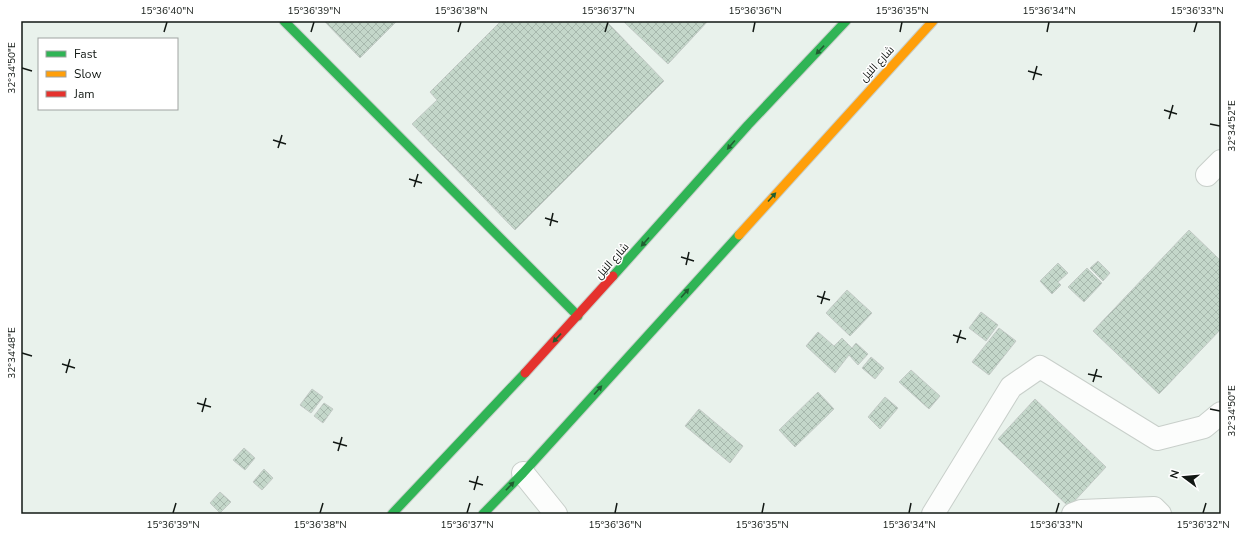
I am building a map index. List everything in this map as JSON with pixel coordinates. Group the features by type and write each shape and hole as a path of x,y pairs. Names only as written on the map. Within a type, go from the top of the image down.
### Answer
{"main road":[{"path":"284,21 578,316"},
{"name":"شارع النيل","path":"392,514 578,316 748,125 846,21"},
{"name":"شارع النيل","path":"483,514 523,473 933,21"}],"street":[{"path":"938,514 1011,387 1040,367 1157,439 1204,427 1221,413"},
{"path":"523,473 556,514"},
{"path":"1073,514 1081,511 1154,508 1160,514"}],"building":[{"path":"324,21 397,21 360,58"},
{"path":"501,21 606,21 664,81 515,230 412,124 437,100 430,92"},
{"path":"623,21 708,21 668,64"},
{"path":"1189,230 1221,261 1221,329 1159,394 1093,331"},
{"path":"1098,261 1110,273 1103,281 1090,268"},
{"path":"1058,263 1068,273 1058,282 1061,285 1052,294 1040,281"},
{"path":"1087,268 1102,283 1084,302 1068,287"},
{"path":"847,290 872,313 850,336 826,313"},
{"path":"981,312 998,325 986,341 969,328"},
{"path":"999,328 1016,341 989,375 972,362"},
{"path":"818,332 834,346 842,338 852,348 856,343 868,354 858,365 849,355 835,373 806,346"},
{"path":"871,357 884,368 875,379 862,368"},
{"path":"911,370 940,396 929,409 899,382"},
{"path":"312,389 323,397 311,413 300,405"},
{"path":"818,392 834,409 795,447 779,430"},
{"path":"885,397 898,408 880,429 868,417"},
{"path":"1035,399 1106,467 1069,507 998,439"},
{"path":"324,403 333,409 323,423 314,416"},
{"path":"699,409 743,446 730,463 685,426"},
{"path":"244,448 255,458 245,470 233,460"},
{"path":"264,469 273,478 262,490 253,482"},
{"path":"220,492 231,502 220,513 210,503"}],"traffic: fast":[{"path":"284,21 578,316"},
{"path":"613,276 748,125 846,21"},
{"path":"483,514 523,473 739,235"},
{"path":"392,514 525,373"}],"traffic: slow":[{"path":"739,235 933,21"}],"traffic: jam":[{"path":"525,373 613,276"}]}
